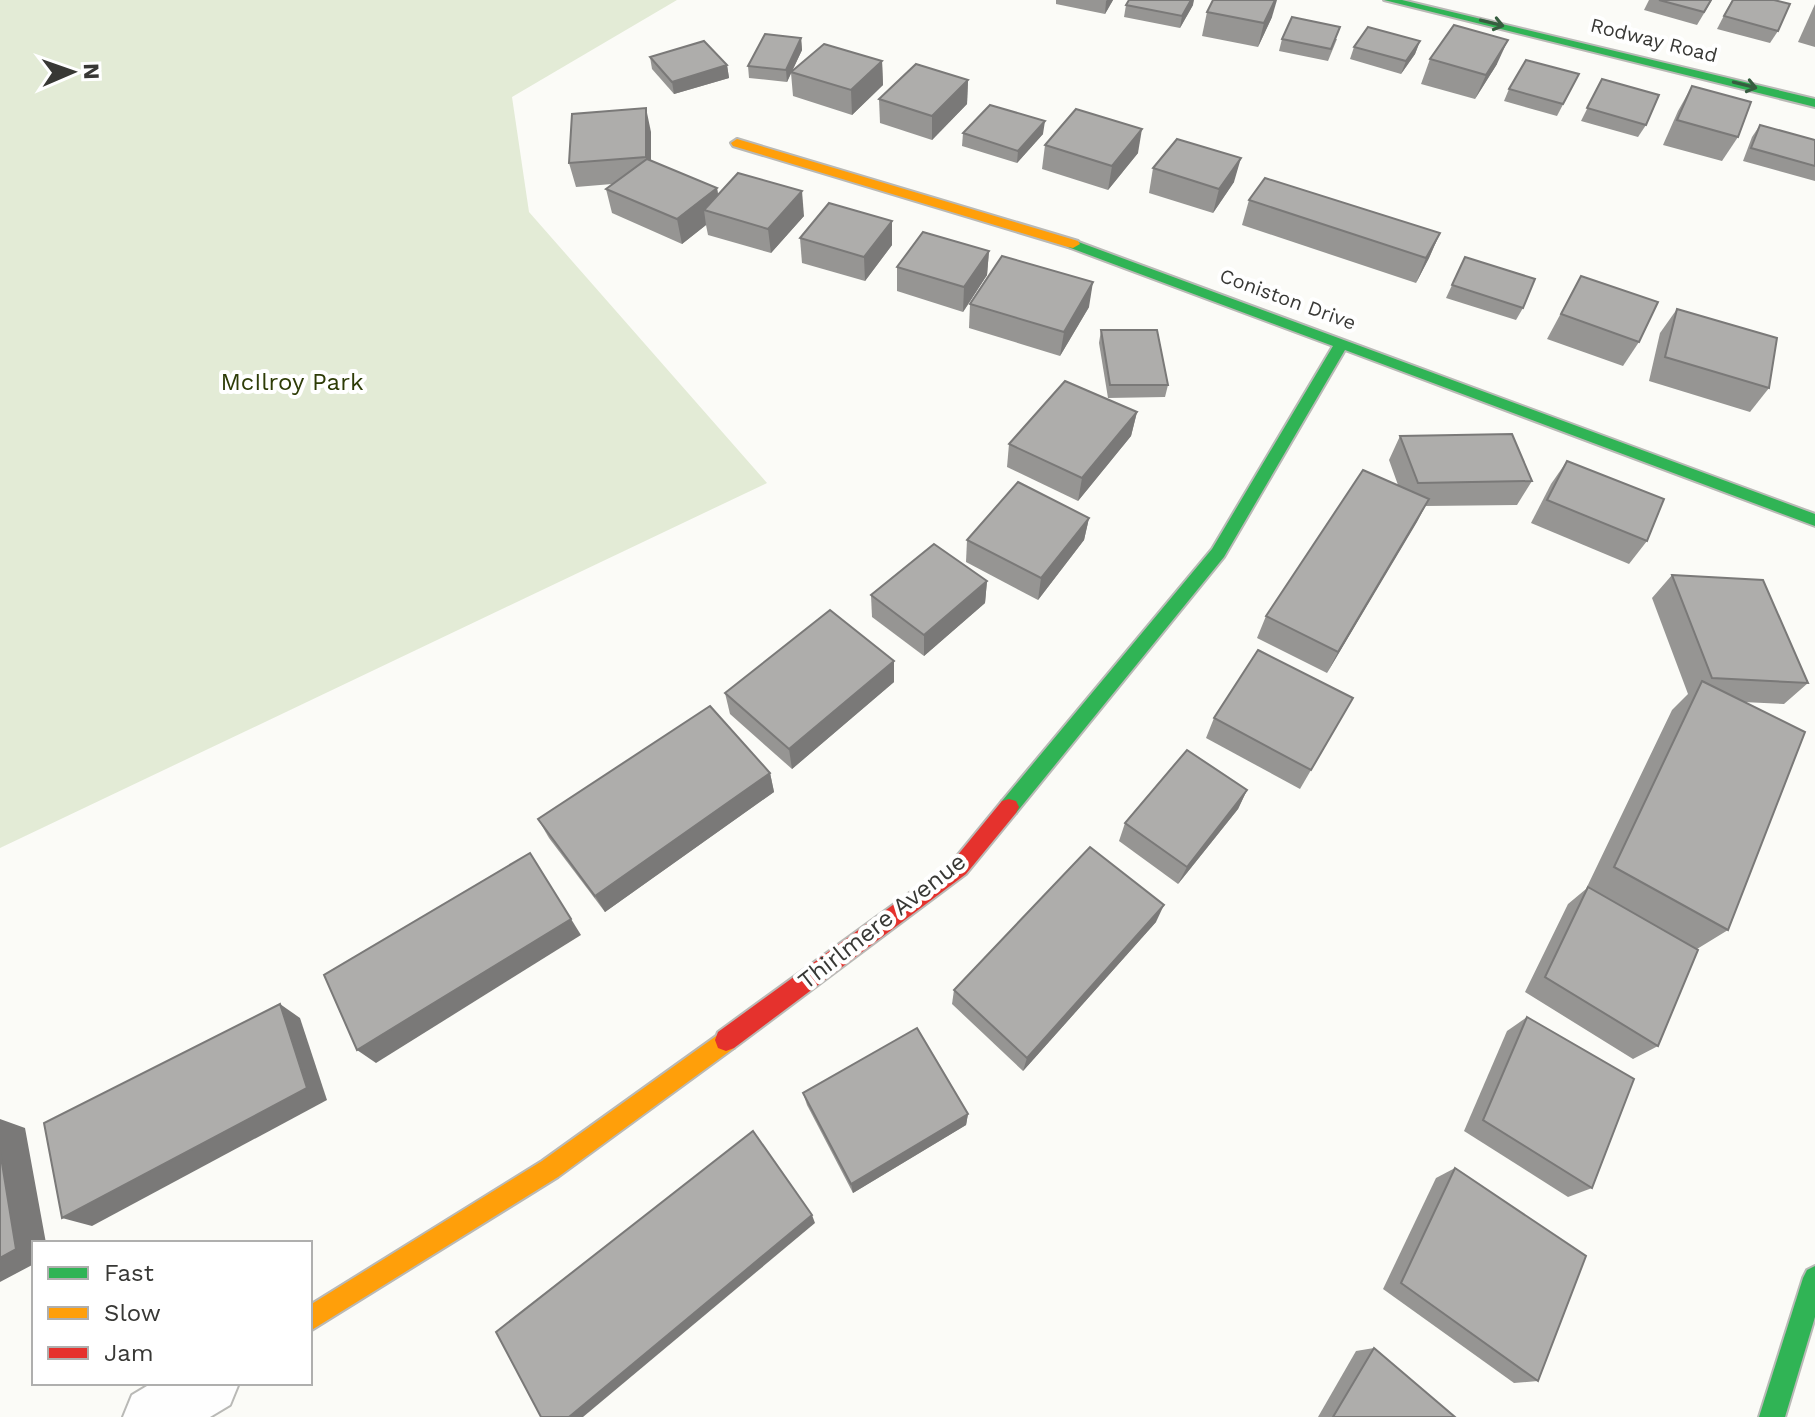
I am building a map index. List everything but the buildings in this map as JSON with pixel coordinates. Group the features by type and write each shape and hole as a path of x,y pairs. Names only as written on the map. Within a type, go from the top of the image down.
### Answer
{"street":[{"name":"Rodway Road","path":"1389,0 1815,103"},
{"name":"Coniston Drive","path":"737,143 1061,240 1815,520"},
{"name":"Thirlmere Avenue","path":"312,1318 550,1169 959,868 1218,553 1342,343"},
{"path":"1772,1417 1815,1278"}],"green space":[{"name":"McIlroy Park","path":"0,0 677,0 512,97 529,212 767,483 0,848"}],"traffic: fast":[{"path":"1389,0 1815,103"},
{"path":"1073,244 1815,520"},
{"path":"1009,807 1218,553 1342,343"},
{"path":"1772,1417 1815,1278"}],"traffic: slow":[{"path":"737,143 1073,244"},
{"path":"312,1318 550,1169 726,1040"}],"traffic: jam":[{"path":"726,1040 959,868 1009,807"}]}
